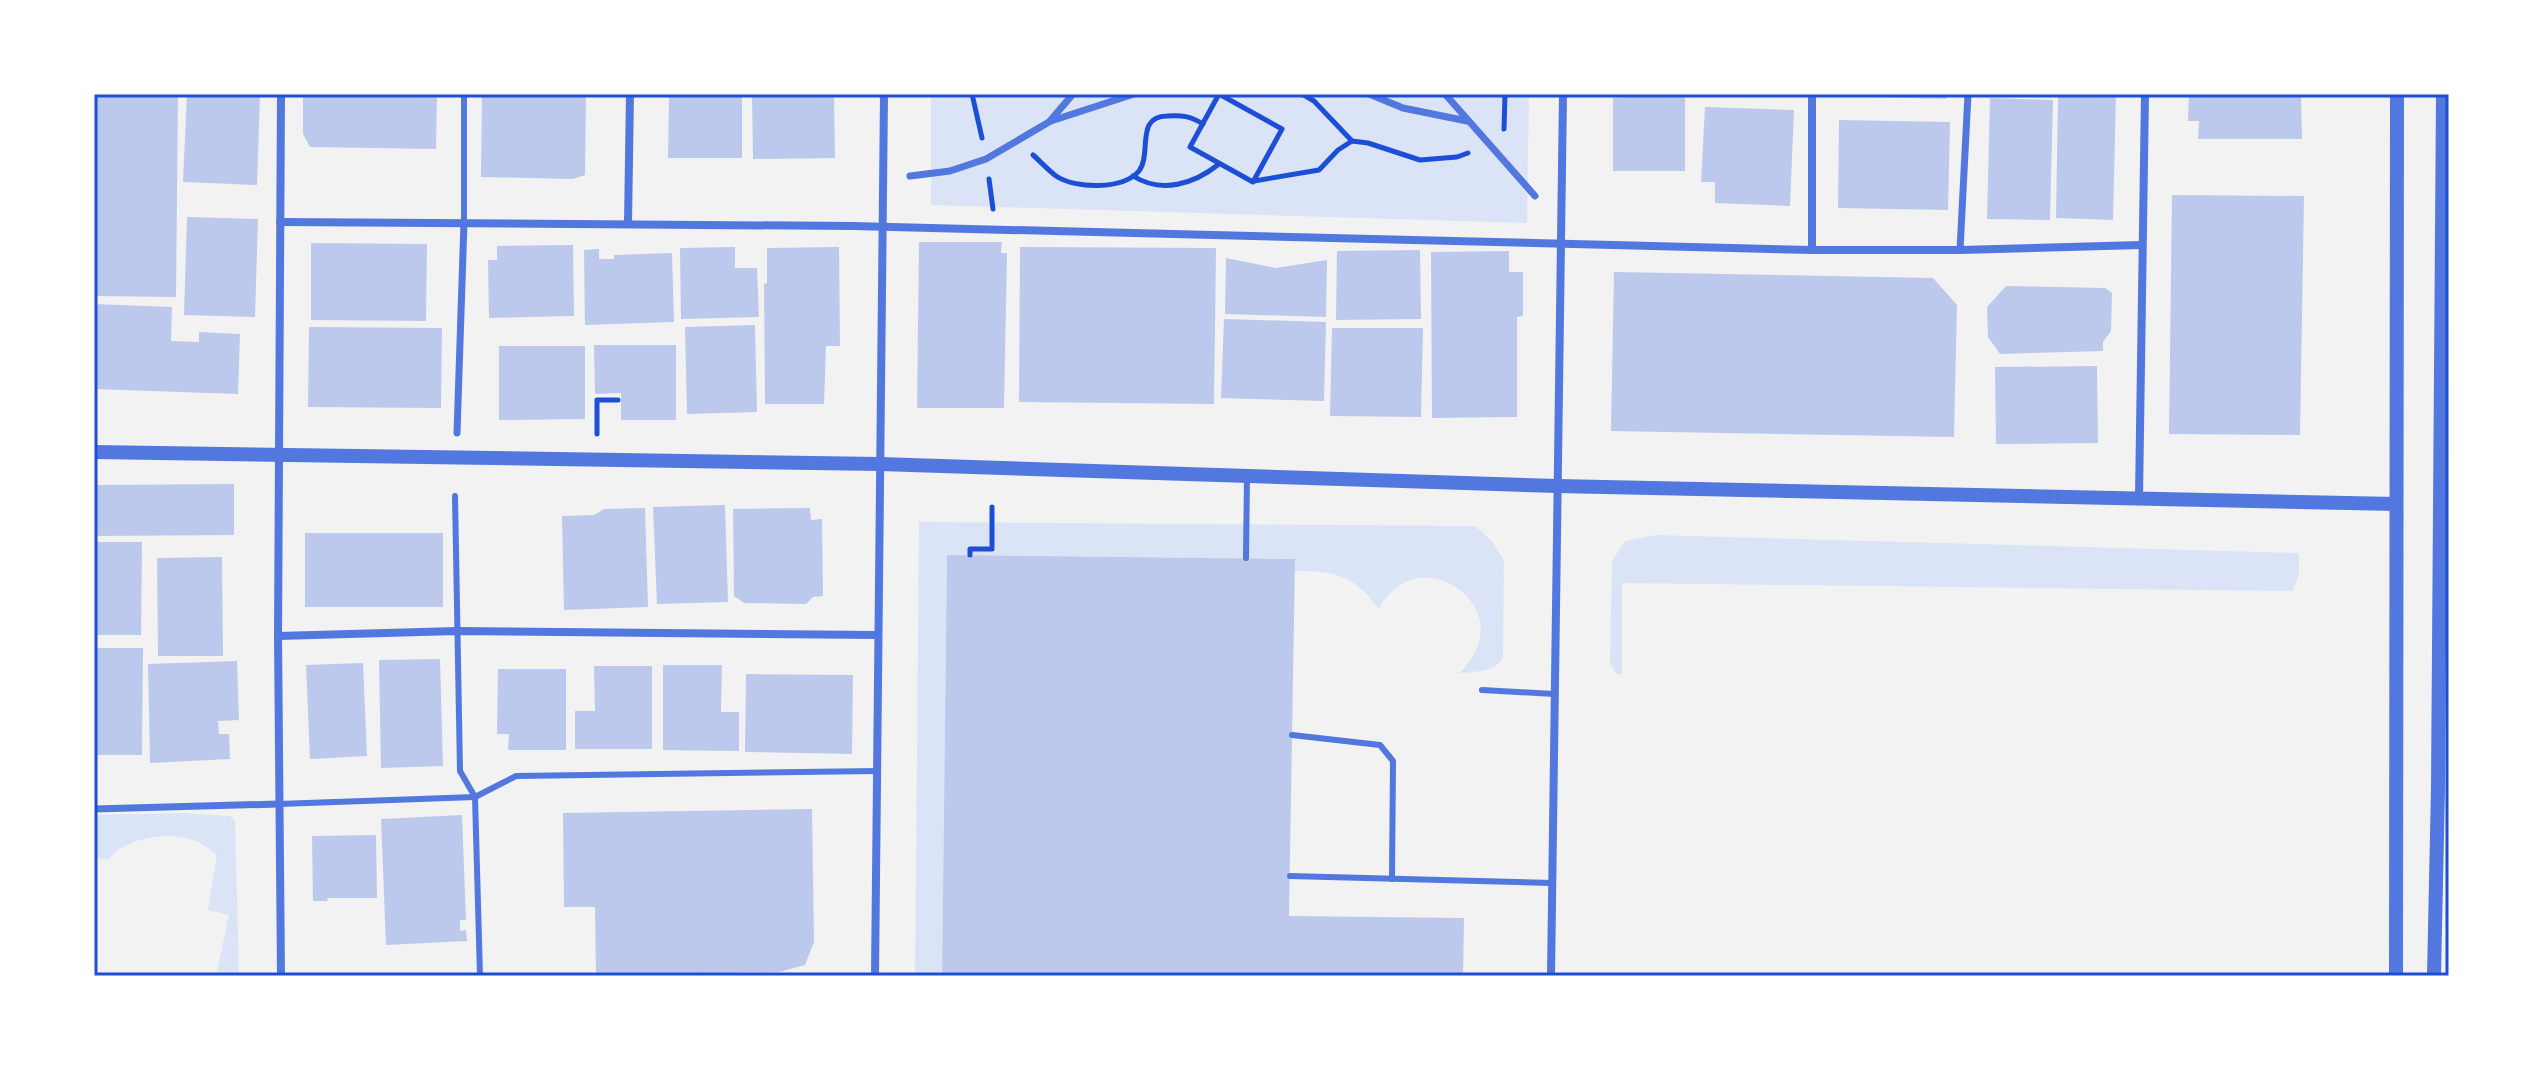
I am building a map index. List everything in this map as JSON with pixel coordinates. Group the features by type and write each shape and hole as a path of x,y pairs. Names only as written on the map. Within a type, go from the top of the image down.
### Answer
{"street":[{"path":"281,94 278,636 281,976"},
{"path":"628,223 630,94"},
{"path":"875,976 884,94"},
{"path":"1049,122 1073,94"},
{"path":"910,176 950,171 986,159 1049,122 1134,94"},
{"path":"1369,94 1403,108 1467,121"},
{"path":"1445,94 1535,196"},
{"path":"1551,976 1563,94"},
{"path":"1812,94 1812,250"},
{"path":"1960,250 1968,94"},
{"path":"2139,498 2145,94"},
{"path":"2396,976 2397,94"},
{"path":"2434,976 2443,94"},
{"path":"280,222 882,226 1812,250 2141,245"},
{"path":"457,433 464,222"},
{"path":"94,452 880,464 1557,486 2396,504"},
{"path":"278,636 457,631 878,635"},
{"path":"94,809 279,804"}],"lane":[{"path":"464,94 464,222"},
{"path":"1246,558 1247,476"},
{"path":"455,496 460,771 475,797 480,976"},
{"path":"1482,690 1554,694"},
{"path":"1292,735 1380,745 1393,761 1392,879"},
{"path":"279,804 475,797 516,776 877,771"},
{"path":"1290,876 1552,883"}],"path":[{"path":"972,94 986,159 996,230"},
{"path":"1253,182 1282,129 1219,94 1190,147 1253,182 1319,170 1338,150 1352,141"},
{"path":"1302,94 1314,101 1352,141 1420,160 1457,157 1488,144"},
{"path":"1018,140 1057,177 1071,184 1098,185 1123,182 1138,172 1144,159 1144,138 1150,123 1162,116 1189,115 1203,124"},
{"path":"1132,175 1157,186 1172,186 1209,172 1220,164"},
{"path":"597,434 597,400 618,400"},
{"path":"970,555 970,549 992,549 992,507"}],"shaded area":[{"path":"931,94 1529,94 1527,223 931,205"},
{"path":"919,522 1475,526 1491,540 1504,560 1503,657 1490,668 1459,673 1477,649 1481,626 1474,605 1459,589 1439,580 1417,578 1396,588 1379,609 1361,589 1343,577 1295,571 1295,559 947,555 942,976 915,976"},
{"path":"1656,535 2299,553 2299,574 2293,591 1622,583 1622,674 1616,674 1610,663 1612,561 1625,541"},
{"path":"183,813 230,816 235,821 239,976 216,976 229,915 208,910 217,855 196,841 161,837 136,841 108,860 94,857 94,815"}],"building":[{"path":"94,94 178,94 176,297 94,296"},
{"path":"187,94 260,95 257,185 183,182"},
{"path":"303,94 437,94 436,149 310,147 303,134"},
{"path":"482,94 586,95 585,175 573,179 481,177"},
{"path":"669,94 742,94 742,158 668,158"},
{"path":"752,94 834,94 835,158 753,159"},
{"path":"1624,94 1685,94 1685,171 1613,171 1613,98 1624,97"},
{"path":"1875,94 1946,94 1946,99 1875,97"},
{"path":"2072,94 2116,94 2113,220 2056,218 2058,97 2072,97"},
{"path":"2189,94 2301,94 2302,139 2198,139 2199,121 2188,121"},
{"path":"1990,98 2053,100 2050,220 1987,219"},
{"path":"1705,107 1794,110 1790,206 1715,203 1715,182 1701,182"},
{"path":"1839,120 1950,122 1948,210 1838,208"},
{"path":"2172,195 2304,196 2300,435 2169,434"},
{"path":"187,217 258,219 255,317 184,315"},
{"path":"919,242 1002,242 1001,253 1007,253 1004,408 917,408"},
{"path":"311,243 427,244 426,321 311,320"},
{"path":"573,245 574,316 489,318 488,260 497,260 497,246"},
{"path":"735,247 735,268 757,268 759,317 681,319 680,248"},
{"path":"839,247 840,346 826,346 824,404 765,404 764,284 767,283 767,248"},
{"path":"1020,247 1216,248 1214,404 1019,402"},
{"path":"599,249 599,259 614,259 614,255 672,253 674,322 585,325 584,250"},
{"path":"1420,250 1421,319 1336,320 1337,251"},
{"path":"1509,251 1509,272 1523,272 1523,316 1517,317 1517,417 1432,418 1431,252"},
{"path":"1226,258 1276,268 1327,260 1326,317 1225,314"},
{"path":"1614,272 1933,278 1957,305 1954,437 1611,431"},
{"path":"2006,286 2105,288 2112,293 2111,331 2103,342 2103,351 2000,354 1988,337 1987,307"},
{"path":"94,304 172,307 171,341 199,342 199,332 240,334 238,394 94,389"},
{"path":"1224,319 1326,322 1324,401 1221,398"},
{"path":"755,325 757,412 687,414 685,327"},
{"path":"309,327 442,328 441,408 308,407"},
{"path":"1332,328 1423,328 1421,417 1330,416"},
{"path":"594,345 676,345 676,420 621,420 621,393 595,394"},
{"path":"499,346 585,346 585,419 499,420"},
{"path":"2097,366 2098,443 1996,444 1995,367"},
{"path":"234,484 234,535 94,536 94,485"},
{"path":"725,505 728,602 657,604 653,507"},
{"path":"645,508 648,607 564,610 562,516 594,515 604,509"},
{"path":"810,508 811,520 822,519 823,596 813,597 806,604 744,603 734,596 733,509"},
{"path":"305,533 443,533 443,607 305,607"},
{"path":"94,542 142,542 141,635 94,635"},
{"path":"947,555 1295,559 1289,916 1464,918 1463,976 942,976"},
{"path":"222,557 223,656 158,656 157,558"},
{"path":"94,648 143,648 142,755 94,755"},
{"path":"440,659 443,766 381,768 379,660"},
{"path":"237,661 239,720 218,721 219,734 229,734 230,759 150,763 148,664"},
{"path":"363,663 367,756 310,759 306,665"},
{"path":"663,665 722,665 721,712 739,712 739,751 663,750"},
{"path":"594,666 652,666 652,749 575,749 575,711 595,711"},
{"path":"498,669 566,669 566,750 508,750 509,734 497,734"},
{"path":"746,674 853,675 852,754 745,752"},
{"path":"812,809 814,942 805,965 779,972 596,974 595,907 564,907 563,813"},
{"path":"462,815 466,920 460,920 460,931 466,930 467,941 386,945 381,819"},
{"path":"376,835 377,898 313,901 312,836"}]}
